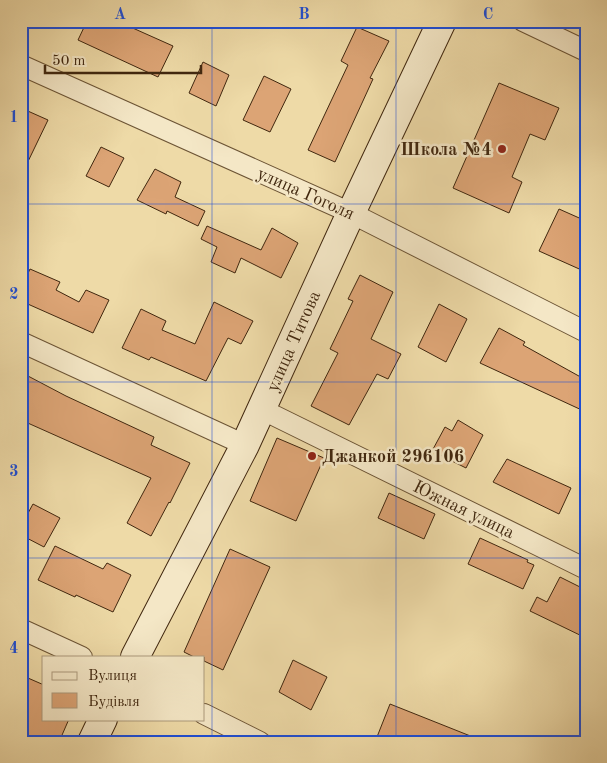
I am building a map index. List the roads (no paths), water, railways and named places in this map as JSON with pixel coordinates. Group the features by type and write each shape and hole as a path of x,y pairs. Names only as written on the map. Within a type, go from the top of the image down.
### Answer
{"main road":[{"name":"улица Титова","path":"137,656 245,445 351,212 442,21"},
{"path":"92,742 103,720"}],"street":[{"path":"523,21 586,51"},
{"name":"улица Гоголя","path":"21,64 351,212 586,332"},
{"path":"21,342 245,445"},
{"name":"Южная улица","path":"262,409 586,570"},
{"path":"21,629 80,656"},
{"path":"205,714 260,742"}],"place":[{"name":"Школа №4","path":"502,149"},
{"name":"Джанкой 296106","path":"312,456"}]}
